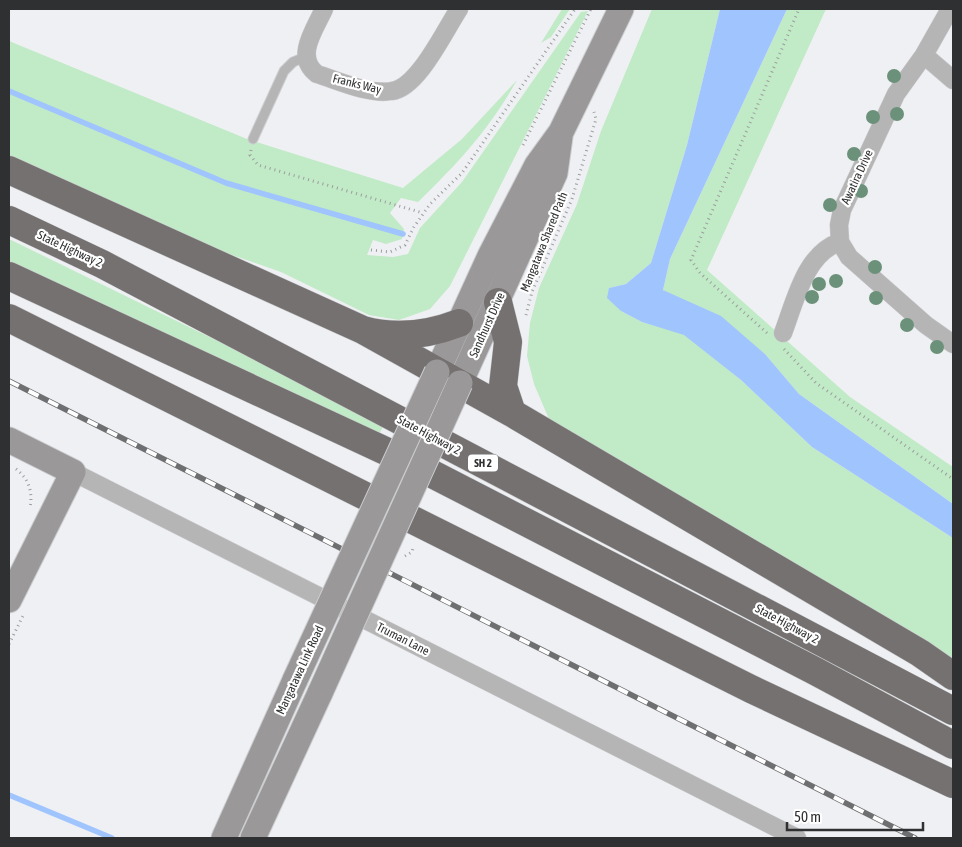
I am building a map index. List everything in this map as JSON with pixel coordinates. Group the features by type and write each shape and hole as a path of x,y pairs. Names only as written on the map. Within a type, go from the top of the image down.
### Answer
{"highway":[{"path":"9,170 363,330 512,413 912,648 953,676"},
{"name":"State Highway 2","path":"9,220 120,273 953,712"},
{"name":"SH 2","path":"9,276 407,461 953,744"},
{"path":"498,302 508,342 503,386 512,413"},
{"path":"9,318 401,515 437,530 751,689 953,784"},
{"path":"363,330 393,335 418,334 433,332 459,323"}],"main road":[{"name":"Sandhurst Drive","path":"401,515 449,377 459,323 490,256 537,165 561,132 621,9"},
{"name":"Sandhurst Drive","path":"377,503 449,377 498,302 555,172 561,132"},
{"name":"Truman Lane","path":"9,440 73,472"},
{"path":"9,600 73,472"},
{"name":"Mangatawa Link Road","path":"224,838 377,503"},
{"path":"253,838 401,515"}],"street":[{"path":"305,57 306,49 324,9"},
{"name":"Franks Way","path":"305,57 310,69 317,74 372,90 393,91 414,80 458,9"},
{"name":"Awatira Drive","path":"840,242 839,225 842,210 896,94 924,55 950,9"},
{"path":"924,55 953,80"},
{"path":"778,338 812,264 829,246 840,242 849,257 926,326 953,344"},
{"name":"Truman Lane","path":"73,472 797,838"}],"lane":[{"path":"253,139 284,71 294,62 305,57"}],"path":[{"path":"371,250 390,252 406,245 423,213 462,173 575,9"},
{"path":"522,148 591,9"},
{"path":"799,9 691,260 700,273 778,338 816,383 953,479"},
{"name":"Mangatawa Shared Path","path":"523,325 532,292 572,199 596,119"},
{"path":"253,139 250,155 258,165 423,213"},
{"path":"9,466 23,475 30,488 31,500 28,513"}],"green space":[{"path":"562,9 570,9 551,37 541,43"},
{"path":"652,9 720,9 687,145 651,263 626,284 609,288 621,311 642,322 684,334 741,380 812,447 953,538 953,660 549,419 534,384 527,356 530,323 539,288 577,204 601,131"},
{"path":"787,9 826,9 707,270 850,397 953,467 953,504 799,394 765,354 663,290 670,259"},
{"path":"588,11 450,286 430,309 399,320 369,315 281,272 186,239 9,158 9,41 247,139 403,188 462,139 517,80 484,130 447,173 418,202 401,198 390,213 404,229 402,239 386,244 373,240 367,255 393,257 408,254 420,228 462,182 581,12"},
{"path":"9,239 385,423 378,436 9,264"}],"water":[{"path":"720,9 787,9 670,259 663,290 721,316 765,354 799,394 953,504 953,538 812,447 741,380 684,335 642,322 621,311 607,298 609,288 626,284 651,263 687,145"}],"waterway":[{"path":"9,91 226,183 403,234"},
{"path":"9,795 112,838"}],"railway":[{"path":"9,381 915,838"}]}
